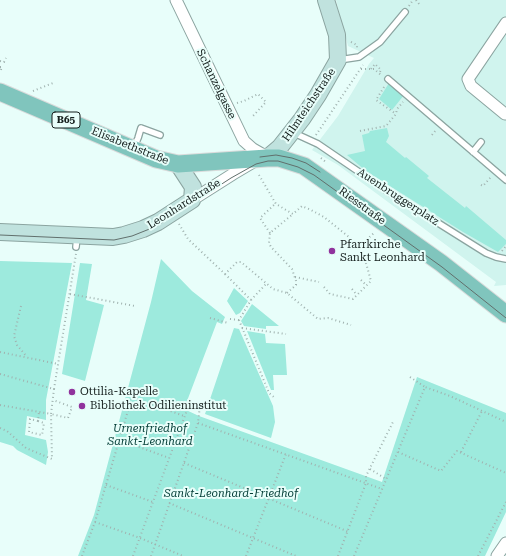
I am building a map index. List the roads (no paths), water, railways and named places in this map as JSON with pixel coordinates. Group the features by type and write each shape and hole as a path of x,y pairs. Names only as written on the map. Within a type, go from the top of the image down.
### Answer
{"main road":[{"name":"Elisabethstraße","path":"0,92 156,159 178,164 267,158"},
{"name":"Riesstraße","path":"267,158 279,158 304,166 446,268 506,314"}],"street":[{"name":"Schanzelgasse","path":"176,0 244,141 267,158"},
{"name":"Hilmteichstraße","path":"267,158 280,147 292,132 318,95 338,60 337,36 326,0"},
{"path":"503,117 471,86 468,79 506,23"},
{"name":"Leonhardstraße","path":"0,232 76,241 124,235 175,218 192,200 246,166 267,158"},
{"path":"178,164 193,187 192,200"},
{"path":"498,556 506,543"}],"lane":[{"path":"338,60 359,57 380,42 405,12"},
{"path":"388,80 506,180"},
{"path":"132,149 138,138 140,128 160,135"},
{"name":"Auenbruggerplatz","path":"292,132 318,144 384,189 486,253 506,259"},
{"path":"473,152 481,142"}],"tram line":[{"path":"260,157 276,155 292,158 306,163 320,172"},
{"path":"0,235 114,240 132,236 157,226 231,178 256,164 268,161 278,161 298,167 314,175 442,267 506,318"}],"place":[{"name":"Pfarrkirche Sankt Leonhard","path":"332,251"},
{"name":"Ottilia-Kapelle","path":"72,392"},
{"name":"Bibliothek Odilieninstitut","path":"82,406"}],"park label":[{"name":"Urnenfriedhof Sankt-Leonhard","path":"150,435"},
{"name":"Sankt-Leonhard-Friedhof","path":"231,494"}]}
